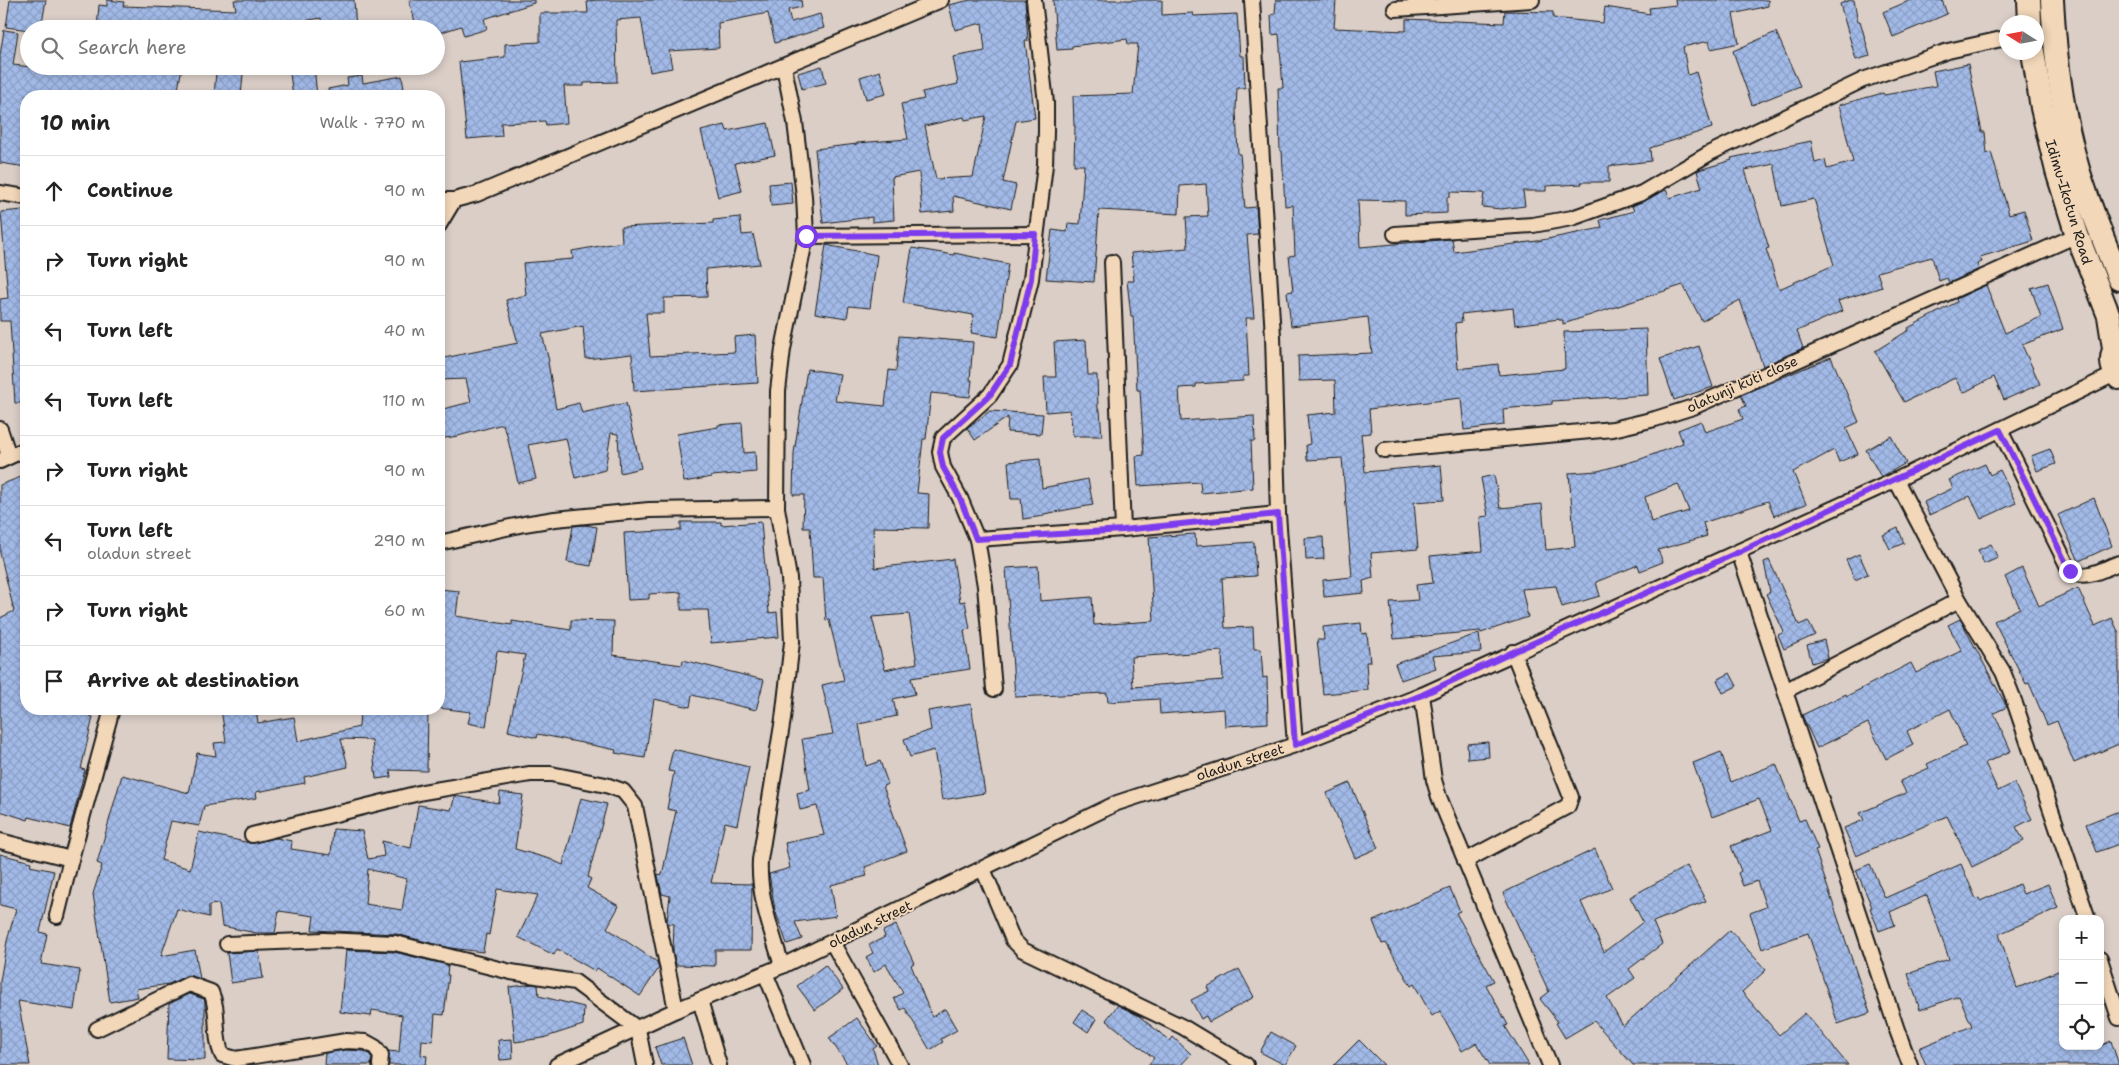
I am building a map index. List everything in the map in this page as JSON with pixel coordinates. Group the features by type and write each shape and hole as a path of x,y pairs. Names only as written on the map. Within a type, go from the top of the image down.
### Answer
{"main road":[{"path":"2029,0 2030,15"},
{"name":"Idimu-Ikotun Road","path":"2052,0 2054,39 2060,82 2078,168 2119,279"},
{"name":"Idimu-Ikotun Road","path":"2034,60 2042,108 2056,171 2076,235 2109,316 2116,345 2112,357 2117,376"}],"street":[{"path":"445,200 454,200 477,194 942,0"},
{"path":"994,689 985,586 976,539 960,498 943,467 940,452 943,438 990,395 1010,365 1031,279 1035,234 1045,165 1046,131 1046,103 1034,0"},
{"path":"1252,0 1273,336 1278,514 1295,745"},
{"path":"1395,9 1532,0"},
{"path":"1395,234 1533,225 1572,218 1642,193 1710,153 1863,80 1948,51 1999,40"},
{"path":"782,966 762,899 759,879 760,860 783,719 792,642 788,578 777,508 778,392 782,349 806,236 803,187 795,122 784,67"},
{"path":"0,193 20,196"},
{"path":"445,215 454,200"},
{"path":"806,236 1035,234"},
{"name":"olatunji kuti close","path":"1384,450 1613,429 1655,419 1693,407 2076,235"},
{"path":"1112,262 1123,530"},
{"name":"oladun street","path":"557,1065 676,1010 782,966 1117,803 1295,745 1422,695 1513,652 1896,480 2117,376"},
{"path":"0,429 4,458 20,451"},
{"path":"2000,430 2070,571 2076,575 2086,576 2119,564"},
{"path":"1896,480 1959,600 2003,672 2087,915"},
{"path":"445,542 555,519 649,510 777,508"},
{"path":"976,539 1123,530 1278,514"},
{"path":"1739,552 1896,1030 1910,1065"},
{"path":"1785,691 1959,600"},
{"path":"1465,861 1568,806 1571,797 1513,652"},
{"path":"1422,695 1434,780 1445,812 1550,1065"},
{"path":"57,916 110,715"},
{"path":"252,835 423,792 530,774 551,774 606,785 623,791 635,806 676,1010"},
{"path":"0,841 71,859"},
{"path":"983,869 1013,940 1023,950 1183,1027 1246,1065"},
{"path":"227,944 324,940 394,943 511,972 575,982 638,1028 645,1065"},
{"path":"832,942 900,1065"},
{"path":"2101,960 2119,1018"},
{"path":"764,974 803,1065"},
{"path":"97,1029 189,984 211,992 216,1003 216,1043 222,1055 236,1059 346,1041 366,1042 376,1047 381,1055 380,1065"},
{"path":"700,1000 719,1065"}],"building":[{"path":"10,0 46,0 43,20 20,20 20,29 6,27"},
{"path":"107,0 124,2 123,6 236,10 234,0 354,0 355,20 321,20 321,18 310,20 98,20 99,5 107,6"},
{"path":"409,0 534,0 534,3 484,19 487,29 464,36 461,26 445,31 445,20 415,20"},
{"path":"801,0 802,7 788,10 791,22 820,14 824,28 775,43 768,13 718,23 719,48 669,51 672,68 650,72 641,18 616,20 617,82 584,83 584,86 564,86 567,123 546,125 545,121 501,123 502,136 467,139 459,62 505,57 505,44 540,42 540,13 588,13 587,1"},
{"path":"970,0 1025,0 1028,41 1025,41 1035,118 1016,121 1003,182 1016,185 1011,209 953,196 954,211 922,214 919,172 892,177 894,220 872,222 872,217 823,223 815,149 908,139 901,104 924,99 922,92 958,84 953,57 985,51 982,23 955,30 949,5","holes":["986,116 973,177 936,179 925,126 964,117 965,120"]},
{"path":"1053,0 1162,0 1162,15 1193,13 1194,16 1237,14 1240,56 1244,56 1245,88 1237,88 1238,154 1240,154 1245,208 1256,207 1258,234 1247,235 1254,318 1246,318 1249,376 1243,376 1243,381 1196,384 1196,387 1179,388 1181,421 1254,416 1255,441 1251,441 1253,488 1201,493 1200,482 1138,486 1136,456 1144,455 1140,390 1137,390 1133,316 1131,316 1127,281 1134,281 1131,253 1188,248 1186,217 1208,216 1206,184 1180,186 1179,214 1099,210 1094,282 1046,279 1052,230 1067,232 1068,223 1080,224 1084,165 1074,165 1075,126 1073,96 1133,94 1138,44 1128,44 1127,39 1072,46 1072,49 1057,50"},
{"path":"1276,0 1336,0 1334,28 1406,31 1406,19 1504,23 1505,11 1553,12 1553,18 1603,23 1605,7 1650,14 1649,8 1676,5 1675,0 1768,0 1768,6 1733,14 1739,43 1711,49 1709,41 1683,47 1688,75 1696,72 1712,128 1650,148 1651,161 1609,166 1609,182 1581,182 1582,184 1546,186 1546,191 1523,191 1525,206 1501,209 1482,207 1484,193 1450,192 1450,197 1447,197 1447,213 1405,215 1405,201 1358,200 1360,247 1452,239 1454,252 1537,241 1602,228 1600,220 1634,211 1632,206 1666,190 1670,198 1702,188 1697,171 1699,170 1732,160 1731,158 1811,141 1815,163 1825,160 1827,169 1853,162 1839,105 1883,93 1884,95 1936,86 1933,71 1968,64 1982,132 1985,132 1987,154 1991,152 2009,214 2024,210 2033,241 1980,257 1982,262 1977,264 1979,269 1949,283 1947,278 1939,281 1932,257 1877,272 1882,287 1838,301 1842,311 1797,331 1803,348 1763,366 1740,300 1702,321 1683,285 1563,324 1563,320 1559,319 1515,325 1513,308 1461,314 1462,322 1455,323 1458,369 1498,364 1499,375 1565,369 1564,332 1646,329 1648,395 1552,401 1552,404 1503,409 1504,425 1464,430 1461,398 1369,409 1371,433 1361,434 1365,472 1441,465 1444,500 1414,502 1418,549 1371,553 1373,578 1363,581 1364,593 1324,597 1323,580 1352,577 1342,458 1307,460 1306,445 1310,444 1307,415 1336,412 1335,380 1299,381 1298,356 1372,353 1368,317 1291,326 1287,292 1293,291 1289,256 1295,255 1293,205 1285,206 1282,151 1280,151 1278,88 1283,88 1279,34 1272,35 1271,15 1275,14","holes":["1774,164 1782,206 1814,199 1834,265 1779,289 1766,249 1769,248 1745,170"]},
{"path":"1854,0 1858,22 1860,21 1870,56 1856,60 1840,4"},
{"path":"1911,0 1942,0 1947,14 1893,37 1883,12"},
{"path":"4,30 18,32 13,65 20,66 20,75 180,75 178,90 20,90 20,166 0,163 0,55"},
{"path":"1776,32 1800,86 1752,105 1733,51"},
{"path":"822,66 826,83 802,89 798,73"},
{"path":"880,71 886,94 866,99 860,77"},
{"path":"216,75 243,75 242,90 214,90"},
{"path":"290,75 315,75 316,90 292,90"},
{"path":"362,76 363,83 402,76 404,90 328,90 348,85 347,78"},
{"path":"768,123 775,155 735,163 742,191 718,197 701,131 725,125 727,131"},
{"path":"791,182 793,204 771,206 769,184"},
{"path":"20,210 20,403 15,403 10,321 0,321 0,299 8,298 1,212"},
{"path":"740,217 742,235 753,234 760,264 706,269 707,297 664,298 664,313 646,313 650,356 735,352 734,337 755,335 758,383 634,391 632,354 586,359 583,326 542,334 549,361 556,409 579,403 582,413 626,403 641,468 620,473 618,434 611,433 605,470 575,478 566,438 528,445 536,479 518,483 503,424 445,438 445,408 471,402 466,379 445,380 445,358 518,343 506,300 526,295 523,263 573,259 572,251 622,242 621,227 713,223 713,220"},
{"path":"826,245 877,255 870,308 849,306 847,318 815,313"},
{"path":"912,248 954,255 954,253 1008,264 998,337 971,333 974,315 903,303"},
{"path":"2048,283 2063,329 2022,345 2040,384 2004,400 1994,377 1963,393 1955,378 1904,402 1875,351 1909,330 1908,328 1957,302 1956,299 1986,285 2005,333 2041,317 2031,288"},
{"path":"899,336 973,342 970,397 931,393 926,439 923,439 917,493 929,494 928,528 873,527 875,568 953,559 960,602 965,601 970,629 964,630 970,669 911,678 915,694 893,699 897,716 859,724 866,766 880,761 888,784 883,786 907,851 865,867 867,876 831,885 836,916 795,922 802,939 787,944 775,910 769,874 790,868 785,843 824,835 817,806 800,810 797,793 810,790 802,739 833,734 822,685 844,680 829,620 826,621 823,578 813,578 810,528 803,528 804,495 793,495 794,453 807,369 840,374 835,401 885,406 889,370 896,371","holes":["909,614 917,663 885,670 872,617"]},
{"path":"1086,340 1088,375 1097,375 1098,410 1100,410 1102,436 1073,436 1070,410 1046,412 1044,377 1056,377 1054,342"},
{"path":"1699,346 1713,387 1674,400 1660,359"},
{"path":"1831,357 1859,422 1846,428 1858,454 1839,462 1834,450 1793,472 1806,504 1774,516 1768,501 1703,523 1707,536 1658,550 1663,562 1640,571 1638,565 1596,582 1600,596 1562,607 1556,586 1522,589 1528,617 1481,633 1480,631 1394,639 1390,602 1418,600 1416,585 1433,583 1430,556 1483,551 1480,517 1488,516 1481,478 1494,475 1500,508 1542,504 1546,550 1575,547 1569,473 1598,471 1641,459 1683,443 1678,430 1701,421 1705,432 1743,419 1739,409 1746,406 1741,395","holes":["1678,484 1689,511 1651,522 1645,497"]},
{"path":"990,411 1043,414 1041,434 1007,432 1008,417 975,440 967,428"},
{"path":"742,423 744,453 755,452 756,472 712,476 684,482 677,434 718,427 718,425"},
{"path":"1891,436 1906,463 1881,477 1866,450"},
{"path":"2050,449 2056,464 2037,471 2031,456"},
{"path":"1040,459 1042,488 1088,479 1093,505 1023,519 1021,499 1011,499 1008,462"},
{"path":"1985,464 1990,475 2000,470 2016,503 1981,519 1970,496 1929,515 1924,502 1953,488 1949,480"},
{"path":"20,477 20,715 89,715 93,717 81,769 85,770 70,828 29,817 28,820 0,811 0,618 14,611 0,553 0,485"},
{"path":"2094,498 2112,546 2079,561 2058,515"},
{"path":"681,522 721,522 721,525 761,522 769,613 777,612 779,637 711,643 708,610 681,610 681,592 649,594 649,599 628,600 624,533 681,530"},
{"path":"573,526 597,527 591,566 567,562"},
{"path":"1898,528 1904,543 1890,549 1883,535"},
{"path":"1195,534 1196,546 1254,542 1256,576 1222,578 1225,628 1253,627 1254,649 1261,649 1263,678 1267,677 1268,723 1225,726 1224,709 1160,714 1159,699 1108,702 1107,693 1015,697 1006,568 1038,566 1040,601 1092,597 1094,625 1154,621 1149,537","holes":["1222,651 1223,680 1133,687 1131,657"]},
{"path":"1323,537 1324,559 1306,560 1305,538"},
{"path":"1991,544 1998,558 1984,564 1978,550"},
{"path":"1859,554 1868,574 1855,580 1846,560"},
{"path":"1769,560 1799,625 1808,621 1815,635 1784,649 1778,635 1784,632 1766,594 1770,592 1764,562"},
{"path":"2022,568 2039,606 2078,588 2095,626 2112,618 2119,634 2119,744 2074,763 2057,721 2047,725 2029,683 2026,684 1994,621 2020,608 2005,577"},
{"path":"445,590 459,591 456,616 512,625 512,621 571,630 571,620 614,621 613,655 682,665 683,660 764,680 756,710 692,695 690,707 654,699 645,758 615,753 616,750 538,734 537,738 508,731 525,655 497,651 486,727 468,723 471,712 445,709"},
{"path":"1960,619 2007,707 1994,713 2011,751 1985,763 1998,791 2014,783 2032,819 2016,827 2024,841 1972,867 1947,816 1856,856 1844,828 1864,820 1860,813 1906,793 1900,781 1929,768 1927,764 1966,746 1950,709 1907,731 1913,745 1886,759 1868,723 1817,748 1802,715 1846,694 1847,696 1911,663 1916,673 1962,651 1948,625"},
{"path":"1361,623 1362,634 1367,633 1370,662 1366,662 1368,690 1323,694 1317,640 1324,640 1323,627"},
{"path":"1479,633 1481,652 1432,656 1436,668 1401,680 1395,664"},
{"path":"1824,640 1828,658 1812,663 1807,645"},
{"path":"1730,673 1737,686 1723,693 1717,680"},
{"path":"971,704 985,793 942,800 934,750 910,757 904,739 931,730 928,711"},
{"path":"222,715 257,715 258,723 294,717 298,741 359,727 360,715 428,715 427,771 390,770 391,777 376,779 372,740 341,739 348,767 304,777 305,783 256,792 257,798 204,806 199,826 171,821 161,860 190,869 199,832 250,843 276,838 292,841 291,849 331,855 333,829 362,831 368,859 384,856 382,841 411,848 418,805 451,810 455,796 499,803 500,792 523,795 515,849 550,859 563,865 581,798 607,804 588,877 591,879 587,888 619,906 607,928 657,962 659,968 640,996 597,968 595,971 557,949 554,955 518,937 538,895 497,889 489,935 486,934 483,952 450,948 396,934 312,930 314,916 279,911 275,933 256,933 222,926 219,904 209,905 209,917 177,909 161,956 195,950 200,979 188,975 169,984 136,989 138,997 110,1002 93,894 102,865 97,863 122,775 189,793 197,753 216,756 214,743 226,742","holes":["368,869 407,879 402,910 365,904"]},
{"path":"1488,742 1489,757 1468,759 1467,744"},
{"path":"673,749 749,767 737,825 725,822 711,883 752,884 751,950 715,950 715,966 676,965 673,952 674,924 667,923 670,896 662,894 658,874 662,875 676,811 667,809 674,772 668,771"},
{"path":"1721,752 1731,782 1776,764 1799,821 1805,819 1818,849 1815,850 1870,1013 1838,1024 1808,933 1762,949 1750,913 1766,907 1757,881 1743,886 1738,873 1741,871 1731,846 1772,830 1759,799 1712,817 1693,763"},
{"path":"1350,783 1378,848 1355,858 1327,793"},
{"path":"2119,811 2119,844 2097,852 2086,824"},
{"path":"1595,849 1612,888 1581,902 1604,952 1643,922 1630,897 1687,866 1706,901 1653,922 1662,944 1629,969 1635,978 1607,998 1623,1026 1730,930 1766,970 1742,992 1779,1035 1805,1013 1848,1065 1633,1065 1594,1021 1565,1038 1556,1023 1558,1022 1540,999 1549,992 1503,893"},
{"path":"0,854 31,862 30,866 54,871 40,932 47,934 41,964 80,970 74,1010 18,1001 30,1065 0,1065 0,981 7,941 16,909 0,905"},
{"path":"1870,864 1885,898 1961,864 1976,899 1979,898 1980,901 2019,884 2023,894 2048,884 2058,908 1999,934 2017,988 2059,971 2059,1050 2104,1050 2104,1044 2111,1041 2119,1065 1926,1065 1919,1048 1972,1026 1959,996 1920,1010 1908,974 1949,959 1927,895 1890,912 1895,925 1879,931 1870,908 1872,907 1856,870"},
{"path":"1450,888 1460,911 1456,913 1494,981 1486,985 1508,1025 1505,1026 1529,1065 1490,1065 1476,1043 1462,1051 1440,1011 1432,1016 1414,984 1411,986 1386,943 1382,944 1373,921"},
{"path":"896,925 914,963 911,965 932,1017 945,1009 957,1030 941,1039 943,1042 930,1050 905,1008 901,1010 894,998 903,993 886,964 874,972 866,957 873,953 869,945 885,937 883,931"},
{"path":"346,950 394,952 448,965 447,975 449,975 444,1015 435,1014 433,1041 422,1040 421,1055 427,1056 426,1065 389,1065 388,1051 399,1052 402,1015 372,1010 371,1016 340,1012"},
{"path":"259,951 263,978 231,983 227,953"},
{"path":"825,965 843,989 815,1010 797,986"},
{"path":"1239,969 1254,997 1209,1022 1206,1016 1201,1019 1191,1000 1209,991 1207,987"},
{"path":"538,985 539,996 584,1007 583,1025 543,1038 515,1042 509,987"},
{"path":"190,994 204,999 205,1002 205,1060 167,1059 169,1004"},
{"path":"1118,1005 1139,1016 1170,1041 1173,1037 1191,1054 1181,1065 1148,1065 1154,1058 1106,1020"},
{"path":"1082,1010 1096,1019 1088,1032 1074,1022"},
{"path":"857,1018 877,1046 873,1049 878,1065 848,1065 829,1038"},
{"path":"1271,1032 1296,1046 1285,1065 1260,1052"},
{"path":"683,1038 692,1065 661,1065 655,1047"},
{"path":"512,1039 513,1059 500,1060 498,1040"},
{"path":"1359,1040 1384,1065 1334,1065"},
{"path":"345,1050 364,1051 372,1058 371,1065 324,1065 325,1053"}],"route":[{"path":"806,236 1035,234 1031,279 1010,365 990,395 943,438 940,452 943,467 960,498 976,539 1123,530 1278,514 1295,745 1422,695 1513,652 1739,552 2000,430 2070,571"}]}
